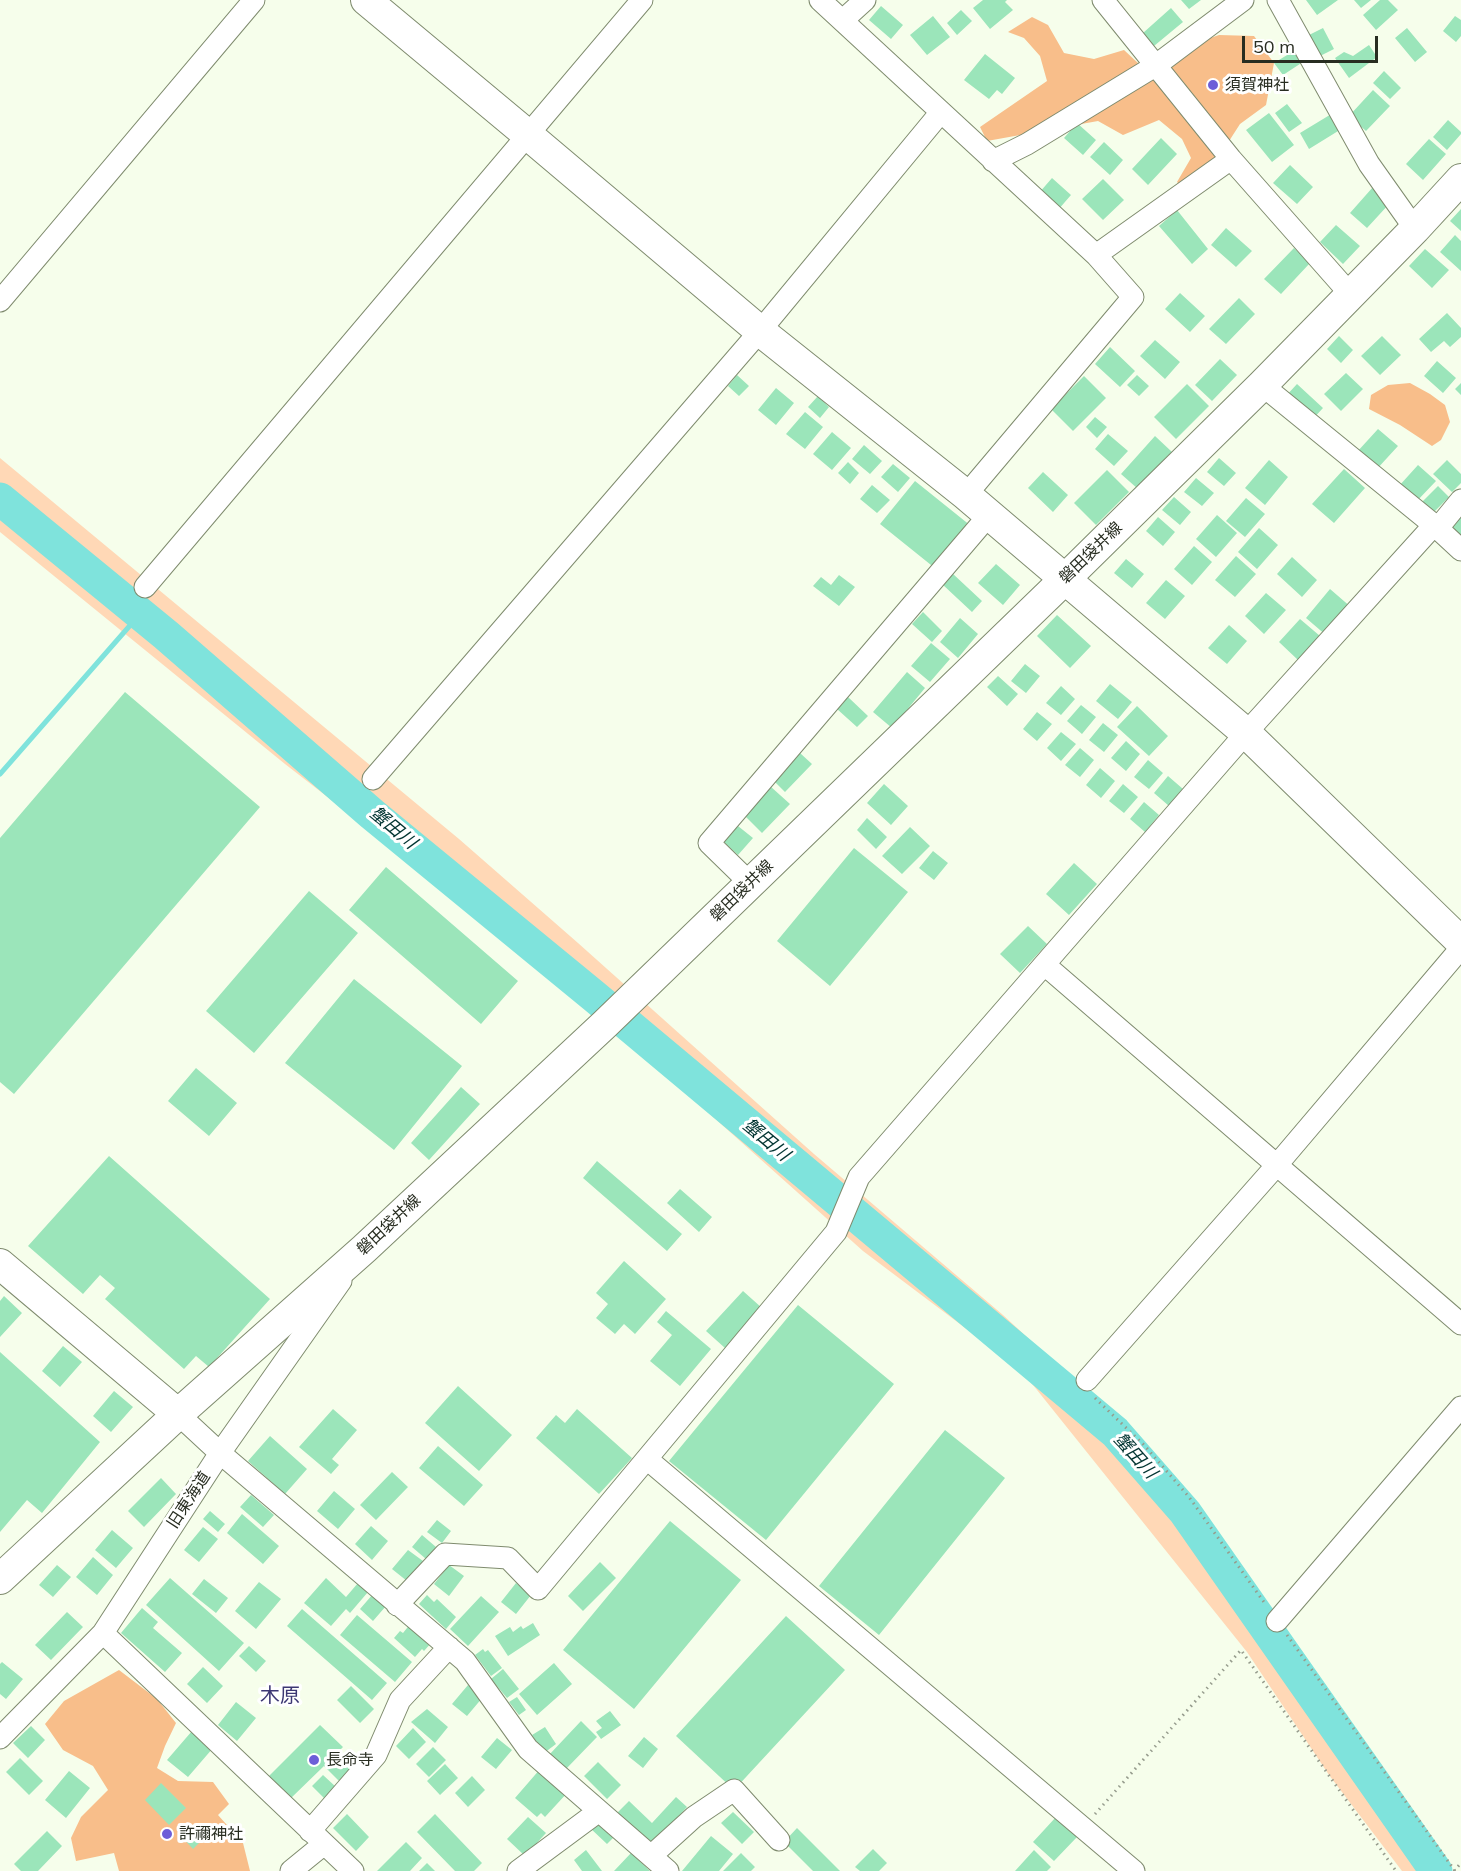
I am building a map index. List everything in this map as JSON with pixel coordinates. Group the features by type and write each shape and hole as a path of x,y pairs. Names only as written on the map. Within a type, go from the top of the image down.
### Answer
{"main road":[{"path":"366,0 760,331 966,495 1246,733 1461,942"},
{"name":"磐田袋井線","path":"0,1579 178,1414 364,1249 605,1024 1262,385 1461,179"},
{"path":"0,1264 178,1414"}],"street":[{"path":"0,301 254,0"},
{"path":"145,587 642,0"},
{"path":"820,0 1096,255 1133,297 966,495"},
{"path":"843,20 865,0"},
{"path":"1103,0 1231,159 1351,295"},
{"path":"993,161 1027,144 1155,66 1243,0"},
{"path":"1278,0 1369,164 1415,229"},
{"path":"373,780 760,331 941,112"},
{"path":"1096,255 1231,159"},
{"path":"1262,385 1461,550"},
{"path":"397,1605 445,1554 508,1558 538,1589 836,1232 859,1177 1246,733 1461,500"},
{"path":"750,883 709,843 989,515"},
{"path":"1086,1380 1276,1166 1461,948"},
{"path":"1045,965 1461,1324"},
{"name":"旧東海道","path":"0,1738 103,1633 220,1453 364,1249"},
{"path":"1277,1621 1461,1407"},
{"path":"178,1414 220,1453 465,1661 528,1749 668,1871"},
{"path":"647,1459 1134,1871"},
{"path":"103,1633 353,1871"},
{"path":"291,1871 376,1755 400,1700 449,1647"},
{"path":"651,1856 694,1817 734,1790 779,1840"},
{"path":"518,1871 599,1811"}],"path":[{"path":"1082,1828 1241,1650 1396,1871"},
{"path":"1454,1871 1461,1863"}],"shaded area":[{"path":"1032,17 1048,25 1064,53 1094,59 1124,50 1138,63 1219,35 1254,36 1274,63 1266,105 1240,124 1206,177 1186,191 1177,182 1191,158 1182,139 1159,120 1123,135 1098,121 987,141 980,127 1047,81 1040,56 1024,38 1008,32"},
{"path":"1410,383 1445,405 1450,422 1441,440 1432,446 1400,425 1369,409 1371,395 1388,385"},
{"path":"0,458 459,839 814,1154 1003,1315 1147,1448 1252,1588 1351,1726 1450,1871 1402,1871 1329,1775 1247,1652 1021,1370 863,1251 540,962 285,764 0,532"},
{"path":"119,1670 157,1699 176,1723 157,1768 178,1781 213,1782 229,1804 218,1815 243,1843 250,1871 119,1871 114,1853 76,1861 71,1838 81,1817 108,1790 93,1766 63,1750 45,1724 64,1701"}],"building":[{"path":"983,0 1007,0 1005,2 1013,10 990,29 973,8"},
{"path":"1181,0 1201,0 1189,9"},
{"path":"1306,0 1338,0 1317,15"},
{"path":"1354,0 1371,0 1361,8"},
{"path":"1380,0 1388,0 1398,10 1376,30 1363,15"},
{"path":"881,6 903,25 891,39 869,20"},
{"path":"1171,8 1183,22 1154,46 1143,33"},
{"path":"961,10 972,21 957,35 947,23"},
{"path":"933,16 950,37 927,55 910,35"},
{"path":"1455,16 1461,20 1461,36 1456,42 1443,31"},
{"path":"1323,28 1334,49 1320,56 1309,35"},
{"path":"1407,28 1427,52 1415,62 1395,38"},
{"path":"1369,45 1377,57 1349,78 1335,58 1344,52 1353,56"},
{"path":"1297,49 1306,60 1283,75 1274,63"},
{"path":"985,54 1015,78 1002,94 997,90 989,99 964,80"},
{"path":"1384,71 1401,88 1390,99 1373,83"},
{"path":"1373,90 1390,106 1366,131 1349,116"},
{"path":"1287,104 1302,123 1289,132 1275,113"},
{"path":"1269,113 1294,145 1272,162 1246,130"},
{"path":"1333,113 1343,128 1309,149 1300,133"},
{"path":"1448,120 1461,134 1447,150 1433,137"},
{"path":"1077,123 1096,140 1083,155 1064,138"},
{"path":"1161,138 1177,154 1148,185 1132,169"},
{"path":"1429,139 1446,154 1423,180 1406,164"},
{"path":"1104,142 1123,160 1110,175 1090,157"},
{"path":"1290,165 1313,187 1297,204 1273,183"},
{"path":"1052,178 1071,195 1058,210 1039,193"},
{"path":"1103,179 1124,200 1103,220 1082,199"},
{"path":"1373,187 1390,203 1367,228 1350,213"},
{"path":"1461,209 1461,231 1450,221"},
{"path":"1177,210 1208,249 1192,264 1159,226"},
{"path":"1336,225 1360,246 1343,264 1320,242"},
{"path":"1226,228 1252,251 1236,267 1211,245"},
{"path":"1455,235 1461,241 1461,271 1440,252"},
{"path":"1294,248 1310,263 1281,294 1264,279"},
{"path":"1425,249 1449,270 1432,288 1409,266"},
{"path":"1180,293 1205,316 1190,332 1165,309"},
{"path":"1239,298 1255,314 1226,344 1209,329"},
{"path":"1447,313 1461,328 1461,337 1450,347 1444,341 1431,352 1419,339"},
{"path":"1339,336 1353,350 1341,363 1327,349"},
{"path":"1382,336 1401,355 1380,375 1361,356"},
{"path":"1155,340 1180,362 1165,379 1140,356"},
{"path":"1110,347 1135,371 1120,387 1095,364"},
{"path":"1220,359 1237,375 1212,401 1195,385"},
{"path":"1437,361 1456,378 1443,393 1424,376"},
{"path":"1346,373 1363,389 1341,411 1324,394"},
{"path":"737,375 749,386 739,396 728,386"},
{"path":"1137,375 1149,386 1139,396 1127,385"},
{"path":"1084,376 1106,398 1073,431 1051,409"},
{"path":"1461,383 1461,395 1455,389"},
{"path":"1187,384 1209,406 1176,439 1154,417"},
{"path":"1297,384 1323,408 1311,421 1285,397"},
{"path":"776,388 794,403 776,425 758,410"},
{"path":"818,396 829,407 820,418 808,407"},
{"path":"805,412 823,427 805,449 786,434"},
{"path":"1095,417 1107,427 1097,438 1086,427"},
{"path":"1378,429 1398,446 1376,470 1357,452"},
{"path":"832,432 851,448 832,470 813,454"},
{"path":"1108,434 1128,451 1114,466 1095,449"},
{"path":"1155,436 1172,452 1138,489 1121,474"},
{"path":"864,445 882,461 870,474 852,459"},
{"path":"1219,458 1236,473 1224,486 1207,472"},
{"path":"1269,460 1288,477 1265,505 1245,488"},
{"path":"1447,460 1461,474 1461,483 1452,492 1433,474"},
{"path":"848,462 859,473 850,484 838,473"},
{"path":"893,464 910,478 898,492 881,477"},
{"path":"1418,465 1436,481 1416,502 1399,486"},
{"path":"1344,469 1365,488 1334,523 1312,504"},
{"path":"1107,470 1129,492 1096,525 1074,503"},
{"path":"1043,472 1068,495 1053,512 1028,488"},
{"path":"1196,478 1214,493 1202,506 1184,492"},
{"path":"915,481 971,526 936,569 880,524"},
{"path":"872,485 890,500 877,513 860,499"},
{"path":"1438,486 1449,497 1433,513 1422,502"},
{"path":"1174,497 1191,512 1180,525 1162,510"},
{"path":"1246,498 1265,514 1245,537 1226,521"},
{"path":"1461,513 1461,537 1449,527"},
{"path":"1217,515 1237,533 1216,557 1196,539"},
{"path":"1158,517 1175,532 1163,546 1146,531"},
{"path":"1259,528 1278,545 1257,569 1238,552"},
{"path":"1194,546 1212,562 1192,585 1174,569"},
{"path":"1236,556 1256,574 1235,597 1215,580"},
{"path":"1292,557 1317,580 1302,597 1277,574"},
{"path":"1126,559 1144,574 1132,588 1114,573"},
{"path":"996,564 1020,585 1003,605 978,583"},
{"path":"952,573 982,601 972,612 942,584"},
{"path":"839,575 855,587 839,606 813,586 821,577 831,585"},
{"path":"1166,580 1185,596 1165,619 1146,603"},
{"path":"1330,589 1352,608 1327,636 1306,618"},
{"path":"1266,593 1286,610 1264,634 1245,616"},
{"path":"923,612 942,631 932,642 912,624"},
{"path":"1057,615 1091,646 1070,668 1037,636"},
{"path":"960,618 978,634 958,658 940,642"},
{"path":"1300,619 1320,636 1298,660 1279,642"},
{"path":"1229,625 1247,641 1227,664 1208,648"},
{"path":"931,643 950,659 930,682 911,666"},
{"path":"1025,664 1040,676 1026,693 1011,681"},
{"path":"907,672 925,688 892,728 873,712"},
{"path":"998,676 1018,694 1007,706 987,687"},
{"path":"1110,684 1132,702 1118,719 1096,701"},
{"path":"1061,686 1075,699 1061,715 1046,703"},
{"path":"125,692 260,807 14,1094 0,1082 0,838"},
{"path":"848,697 868,716 857,727 837,709"},
{"path":"1081,705 1096,717 1082,734 1067,721"},
{"path":"1137,706 1168,736 1149,756 1117,727"},
{"path":"1037,712 1052,724 1037,741 1023,729"},
{"path":"1103,723 1118,735 1104,752 1089,740"},
{"path":"1061,732 1076,744 1061,761 1047,748"},
{"path":"1126,741 1140,754 1126,771 1111,758"},
{"path":"1080,748 1094,760 1080,777 1065,765"},
{"path":"800,753 812,764 785,792 773,780"},
{"path":"1148,760 1163,773 1149,789 1134,777"},
{"path":"1100,768 1115,781 1101,798 1086,785"},
{"path":"1168,776 1183,789 1169,806 1154,793"},
{"path":"884,784 908,806 891,825 867,803"},
{"path":"1123,784 1138,797 1124,813 1109,801"},
{"path":"770,786 790,804 762,833 743,814"},
{"path":"1144,802 1159,815 1145,832 1130,819"},
{"path":"867,818 887,837 876,849 857,830"},
{"path":"738,826 753,838 738,855 724,842"},
{"path":"910,827 930,846 902,874 882,856"},
{"path":"854,848 908,892 830,986 777,941"},
{"path":"933,851 948,863 934,880 919,868"},
{"path":"1074,863 1097,884 1069,915 1046,894"},
{"path":"386,867 518,981 481,1024 349,910"},
{"path":"309,891 358,933 254,1053 206,1011"},
{"path":"1028,926 1047,944 1020,973 1000,954"},
{"path":"354,979 462,1066 394,1150 285,1063"},
{"path":"196,1068 237,1103 209,1136 168,1101"},
{"path":"461,1087 480,1104 429,1160 411,1143"},
{"path":"109,1156 270,1299 209,1367 196,1356 184,1369 105,1299 115,1288 100,1275 83,1294 28,1246"},
{"path":"597,1161 682,1234 667,1251 583,1178"},
{"path":"680,1189 712,1217 699,1232 667,1203"},
{"path":"624,1261 666,1299 635,1334 624,1324 615,1334 596,1318 608,1304 596,1293"},
{"path":"743,1291 762,1308 725,1348 706,1331"},
{"path":"4,1296 22,1313 0,1337 0,1301"},
{"path":"798,1305 894,1384 766,1540 669,1461"},
{"path":"666,1311 711,1349 680,1386 650,1361 672,1335 657,1322"},
{"path":"63,1346 82,1362 60,1387 42,1371"},
{"path":"0,1352 100,1442 42,1513 27,1500 0,1532"},
{"path":"458,1386 512,1435 479,1471 425,1423"},
{"path":"114,1391 133,1407 111,1432 93,1416"},
{"path":"333,1409 357,1430 332,1459 339,1465 331,1474 299,1447"},
{"path":"577,1409 632,1458 599,1494 536,1438 556,1415 565,1423"},
{"path":"945,1430 1005,1478 879,1635 819,1586"},
{"path":"270,1436 307,1469 285,1494 248,1461"},
{"path":"438,1446 483,1485 464,1506 419,1468"},
{"path":"392,1472 408,1487 376,1520 360,1505"},
{"path":"161,1478 176,1494 144,1527 128,1511"},
{"path":"334,1491 355,1509 338,1529 317,1511"},
{"path":"251,1495 274,1515 263,1527 240,1507"},
{"path":"210,1511 225,1524 218,1532 203,1519"},
{"path":"242,1514 279,1546 263,1564 227,1533"},
{"path":"437,1520 451,1531 442,1543 427,1532"},
{"path":"670,1521 741,1580 634,1709 563,1650"},
{"path":"371,1526 388,1541 372,1560 355,1544"},
{"path":"203,1527 218,1539 199,1562 184,1550"},
{"path":"112,1530 133,1548 116,1568 95,1550"},
{"path":"422,1535 436,1547 426,1559 412,1547"},
{"path":"408,1550 423,1561 407,1581 392,1569"},
{"path":"93,1557 113,1575 97,1595 76,1577"},
{"path":"600,1562 616,1578 583,1611 568,1596"},
{"path":"57,1565 71,1577 53,1597 39,1585"},
{"path":"449,1565 464,1576 449,1596 434,1584"},
{"path":"170,1578 244,1643 219,1671 146,1605"},
{"path":"326,1578 346,1597 358,1583 368,1592 350,1613 346,1609 331,1626 304,1603"},
{"path":"204,1579 228,1598 216,1613 192,1594"},
{"path":"259,1582 281,1599 256,1629 235,1611"},
{"path":"516,1583 531,1595 516,1614 501,1602"},
{"path":"373,1594 386,1606 373,1621 360,1609"},
{"path":"427,1595 434,1602 437,1599 456,1617 446,1629 419,1604"},
{"path":"481,1596 499,1612 468,1646 450,1629"},
{"path":"142,1608 158,1622 153,1628 182,1653 165,1672 121,1633"},
{"path":"302,1609 387,1683 372,1700 287,1626"},
{"path":"67,1612 83,1627 51,1660 35,1645"},
{"path":"357,1615 412,1662 395,1682 340,1635"},
{"path":"786,1616 845,1670 734,1790 676,1736"},
{"path":"411,1623 432,1642 415,1657 394,1638 400,1631 403,1633"},
{"path":"533,1623 540,1635 508,1656 495,1636 510,1627 513,1632 521,1626 523,1629"},
{"path":"249,1646 266,1661 256,1672 239,1656"},
{"path":"483,1649 485,1652 488,1650 502,1668 491,1676 475,1655"},
{"path":"2,1662 23,1679 6,1699 0,1694 0,1664"},
{"path":"554,1663 572,1684 537,1715 519,1694"},
{"path":"203,1667 223,1686 207,1703 187,1684"},
{"path":"503,1669 519,1689 507,1698 491,1679"},
{"path":"468,1685 483,1697 467,1716 452,1704"},
{"path":"351,1686 374,1709 360,1723 337,1700"},
{"path":"517,1697 526,1710 519,1715 509,1702"},
{"path":"236,1702 256,1718 237,1741 218,1725"},
{"path":"427,1709 448,1727 435,1743 411,1722"},
{"path":"610,1711 621,1725 601,1739 596,1732 602,1728 596,1721"},
{"path":"581,1721 597,1737 565,1770 549,1755"},
{"name":"長命寺","path":"320,1725 343,1747 336,1754 355,1771 341,1783 324,1766 289,1800 267,1778"},
{"path":"31,1726 45,1740 28,1758 13,1743"},
{"path":"545,1727 556,1744 544,1753 532,1735"},
{"path":"413,1728 426,1742 409,1759 396,1746"},
{"path":"192,1731 213,1748 188,1777 167,1760"},
{"path":"644,1737 658,1749 643,1768 628,1756"},
{"path":"497,1738 512,1750 496,1769 481,1757"},
{"path":"433,1747 446,1760 429,1777 416,1764"},
{"path":"20,1758 43,1781 29,1795 6,1772"},
{"path":"598,1762 621,1785 607,1799 584,1776"},
{"path":"445,1764 458,1778 440,1795 427,1781"},
{"path":"541,1768 568,1792 545,1817 541,1813 537,1817 515,1798"},
{"path":"69,1771 90,1788 66,1818 45,1800"},
{"path":"323,1775 336,1787 325,1799 312,1786"},
{"path":"472,1776 485,1790 468,1807 455,1793"},
{"path":"161,1783 186,1808 169,1825 145,1800"},
{"path":"676,1797 687,1807 651,1846 617,1813 629,1801 652,1823"},
{"path":"733,1812 754,1832 742,1844 721,1823"},
{"path":"347,1814 369,1837 356,1851 333,1828"},
{"path":"435,1814 482,1863 474,1871 455,1871 417,1832"},
{"path":"528,1817 546,1833 525,1856 507,1839"},
{"path":"1056,1817 1077,1837 1054,1861 1033,1842"},
{"path":"597,1819 615,1836 607,1844 589,1827"},
{"path":"190,1826 202,1840 193,1849 180,1835"},
{"path":"797,1828 840,1871 813,1871 784,1842"},
{"path":"47,1831 62,1846 38,1871 21,1871 14,1864"},
{"path":"711,1836 733,1854 719,1871 682,1871"},
{"path":"406,1842 422,1858 410,1871 377,1871"},
{"path":"873,1849 887,1863 879,1871 860,1871 855,1867"},
{"path":"586,1850 602,1871 582,1871 574,1860"},
{"path":"1034,1850 1051,1867 1047,1871 1015,1871"},
{"path":"631,1853 650,1871 614,1871"},
{"path":"741,1853 755,1867 751,1871 723,1871"},
{"path":"427,1863 435,1871 419,1871"}],"waterway":[{"name":"蟹田川","path":"0,499 166,635 372,814 595,997 1115,1432 1185,1512 1436,1871"},
{"path":"0,774 140,614"}],"place":[{"name":"須賀神社","path":"1213,85"},
{"name":"長命寺","path":"314,1760"},
{"name":"許禰神社","path":"167,1834"}],"district":[{"name":"木原","path":"280,1696"}]}
